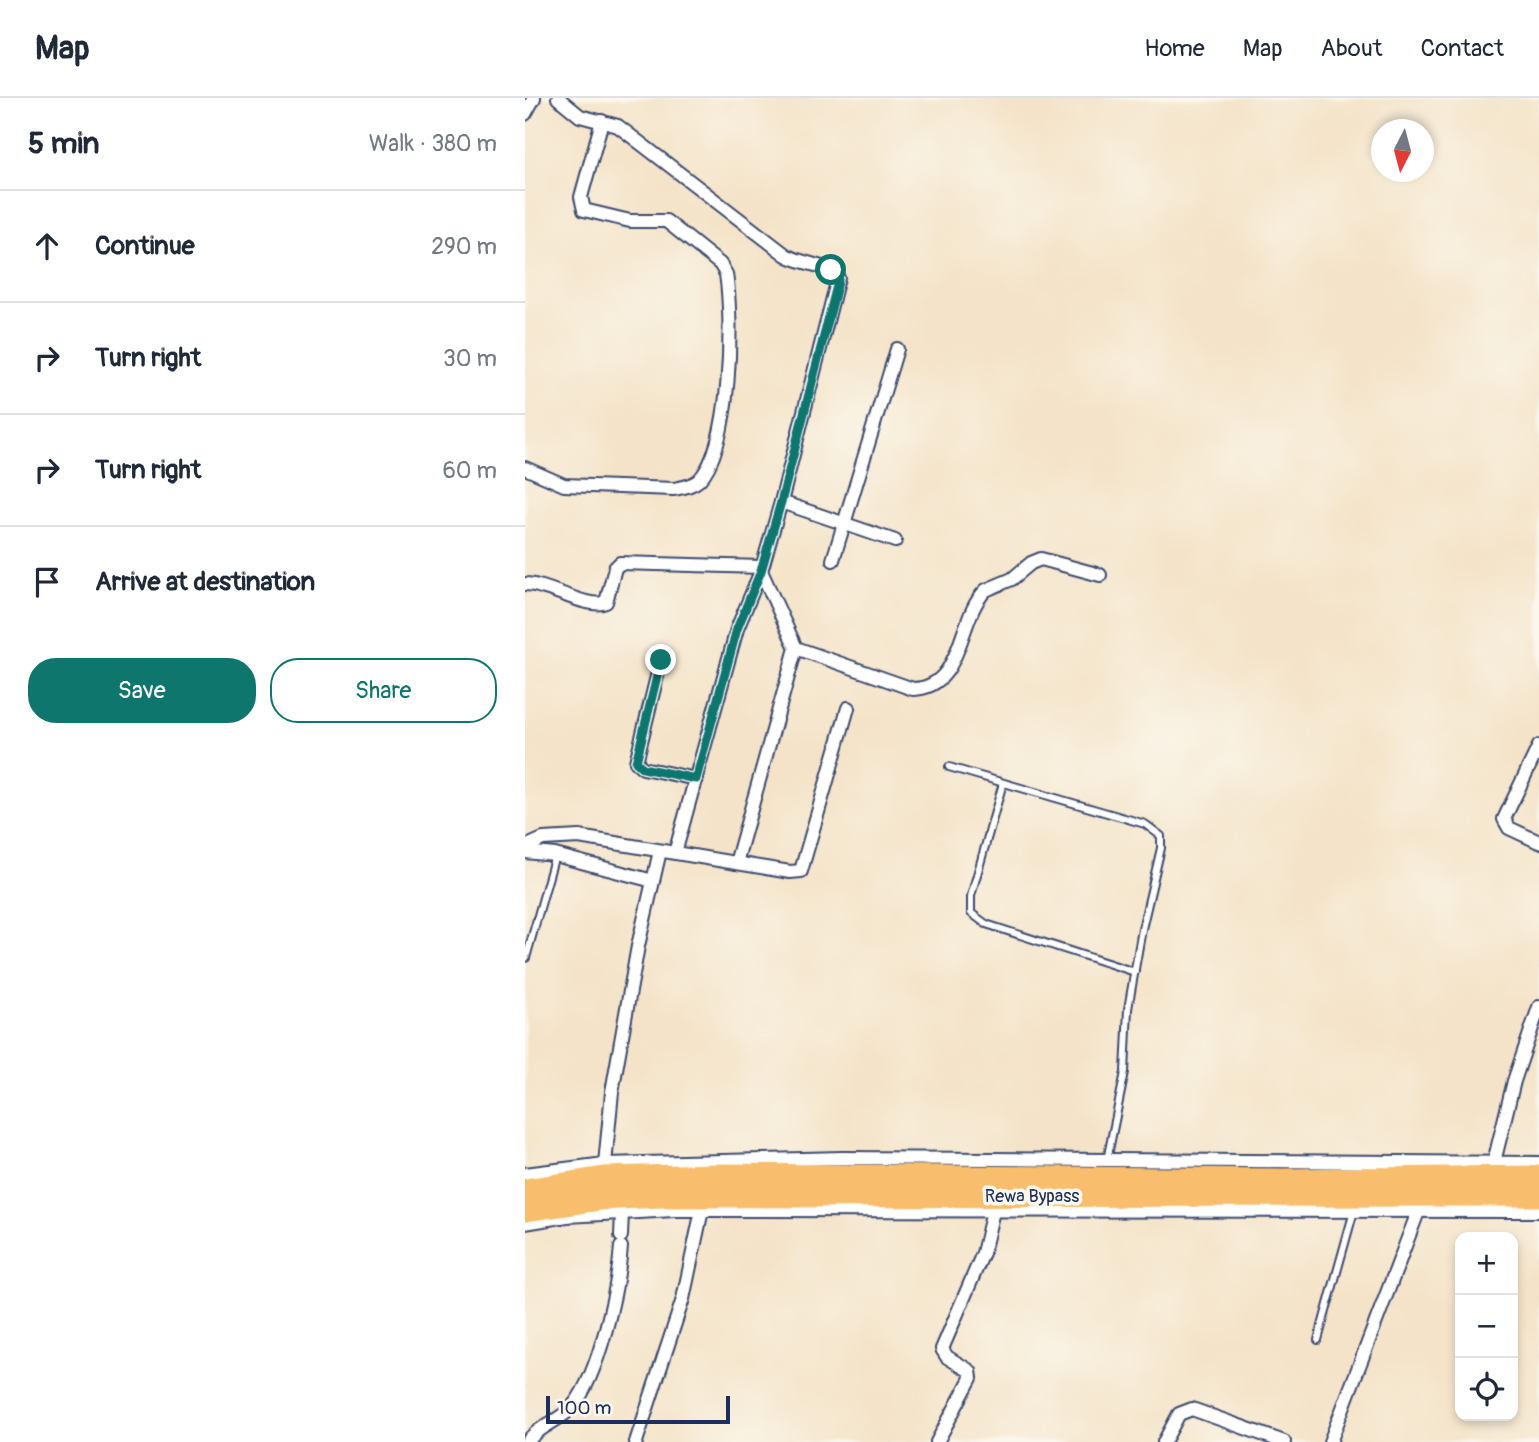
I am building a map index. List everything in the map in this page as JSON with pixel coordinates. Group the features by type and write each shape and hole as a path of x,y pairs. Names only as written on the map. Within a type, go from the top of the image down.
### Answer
{"highway":[{"name":"Rewa Bypass","path":"525,1189 604,1178 716,1175 1282,1180 1539,1177"},
{"name":"Rewa Bypass","path":"525,1210 599,1199 662,1196 1539,1195"}],"street":[{"path":"525,114 534,98"},
{"path":"558,98 580,116 618,126 786,255 838,275 781,502 761,569 737,629 675,853"},
{"path":"525,468 564,485 674,489 691,486 707,466 722,422 729,368 726,274 720,264 666,220 621,220 584,209 581,197 602,121"},
{"path":"833,560 897,349"},
{"path":"781,502 895,541"},
{"path":"796,648 899,686 924,689 944,676 986,590 1012,579 1031,563 1041,559 1100,575"},
{"path":"525,584 547,587 597,605 606,602 615,568 620,564 761,569"},
{"path":"736,863 796,648 761,569"},
{"path":"661,660 636,762 643,768 696,779"},
{"path":"525,849 543,839 579,837 795,873 802,869 848,708"},
{"path":"1539,746 1504,819 1509,828 1539,842"},
{"path":"525,849 653,881"},
{"path":"605,1164 614,1079 638,946 660,851"},
{"path":"1494,1163 1514,1082 1539,1007"},
{"path":"525,1174 605,1164 842,1158 1539,1163"},
{"path":"636,1442 683,1299 702,1210"},
{"path":"525,1223 622,1212 702,1210 1539,1211"},
{"path":"937,1442 971,1378 970,1371 947,1357 942,1349 979,1264 993,1210"},
{"path":"527,1442 538,1429 569,1411 579,1397 613,1305 622,1212"},
{"path":"1330,1442 1418,1212"},
{"path":"1164,1442 1179,1414 1192,1409 1284,1442"}],"lane":[{"path":"949,767 1145,824 1158,832 1161,848 1128,1009 1125,1072 1107,1160"},
{"path":"1003,783 971,897 971,913 986,924 1135,972"},
{"path":"526,958 555,855"},
{"path":"1318,1340 1354,1211"}],"route":[{"path":"661,660 635,759 639,767 696,779 737,629 761,571 781,502 838,282 838,275 831,270"}]}
